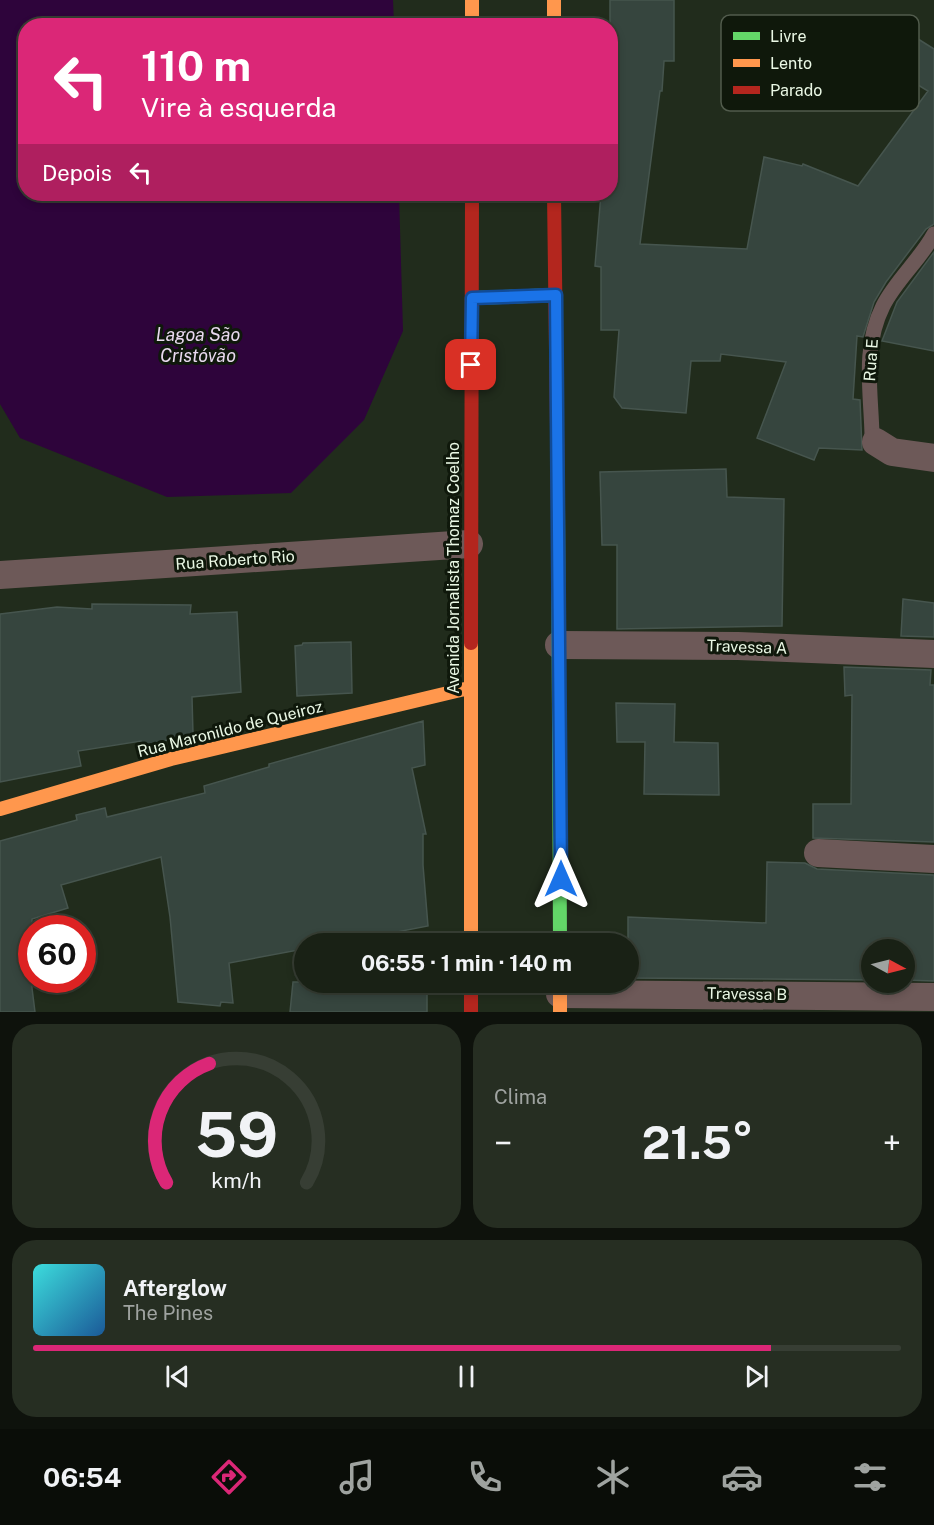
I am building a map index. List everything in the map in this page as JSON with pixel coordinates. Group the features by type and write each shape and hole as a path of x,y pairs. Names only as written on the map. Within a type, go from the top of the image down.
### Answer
{"main road":[{"path":"472,0 472,18"},
{"path":"554,0 554,18"},
{"name":"Avenida Jornalista Thomaz Coelho","path":"471,933 469,544 472,201"},
{"path":"554,201 560,933"},
{"path":"472,298 556,295"},
{"name":"Rua Maronildo de Queiroz","path":"0,809 171,759 469,688"},
{"path":"471,993 471,1012"}],"street":[{"name":"Rua E","path":"876,442 892,452 934,458"},
{"name":"Rua Roberto Rio","path":"0,575 469,544"},
{"name":"Travessa A","path":"559,645 738,646 934,654"},
{"path":"818,853 934,859"},
{"name":"Travessa B","path":"560,996 934,997"}],"lane":[{"name":"Rua E","path":"876,442 872,435 868,378 871,338 883,306 934,234"}],"water":[{"name":"Lagoa São Cristóvão","path":"0,0 393,0 394,18 18,18 18,201 399,201 403,331 364,420 291,493 167,497 20,438 0,404"}],"building":[{"path":"610,0 674,0 674,61 664,61 662,91 660,91 640,244 747,249 764,157 802,166 803,164 858,186 913,111 919,111 919,103 928,91 919,86 919,40 934,49 934,224 926,229 886,282 874,302 863,337 857,336 853,399 860,400 862,450 819,448 814,460 757,438 786,362 721,354 720,361 691,361 686,413 622,408 614,397 619,330 601,330 601,267 595,266 600,201 618,201 618,18 610,18"},
{"path":"934,252 934,351 882,341 897,302"},
{"path":"726,469 727,497 784,499 782,626 617,629 617,545 602,545 600,472"},
{"path":"903,599 934,603 934,637 901,636"},
{"path":"92,604 191,605 190,614 237,612 241,692 192,697 193,734 142,746 141,741 78,751 81,766 0,782 0,614 57,607 92,609"},
{"path":"351,642 352,693 297,696 295,646 303,643"},
{"path":"844,667 931,670 930,685 934,685 934,842 813,838 813,804 851,804 852,695 845,696"},
{"path":"616,703 675,704 674,742 718,743 719,795 644,794 645,742 617,742"},
{"path":"423,721 425,765 412,768 426,834 423,834 423,865 428,926 392,933 294,933 294,951 229,963 233,1003 221,1002 220,1006 178,1002 170,917 161,857 61,885 68,908 45,915 18,915 18,993 33,993 35,1012 0,1012 0,841 77,820 76,815 105,808 107,817 205,793 204,786 269,767 269,764"},
{"path":"767,862 805,863 817,869 934,875 934,981 915,980 915,939 861,939 861,980 639,978 639,933 628,933 628,917 766,923"},
{"path":"293,982 294,993 427,993 427,1012 290,1012"}],"traffic: fast":[{"path":"472,298 556,295"},
{"path":"558,507 560,933"}],"traffic: slow":[{"path":"472,0 472,18"},
{"path":"554,0 554,18"},
{"path":"471,643 471,933"},
{"path":"0,809 171,759 469,688"},
{"path":"560,993 560,1012"}],"traffic: jam":[{"path":"471,643 472,201"},
{"path":"554,201 558,507"},
{"path":"471,993 471,1012"}],"route":[{"path":"471,365 472,298 556,295 561,879"}]}
